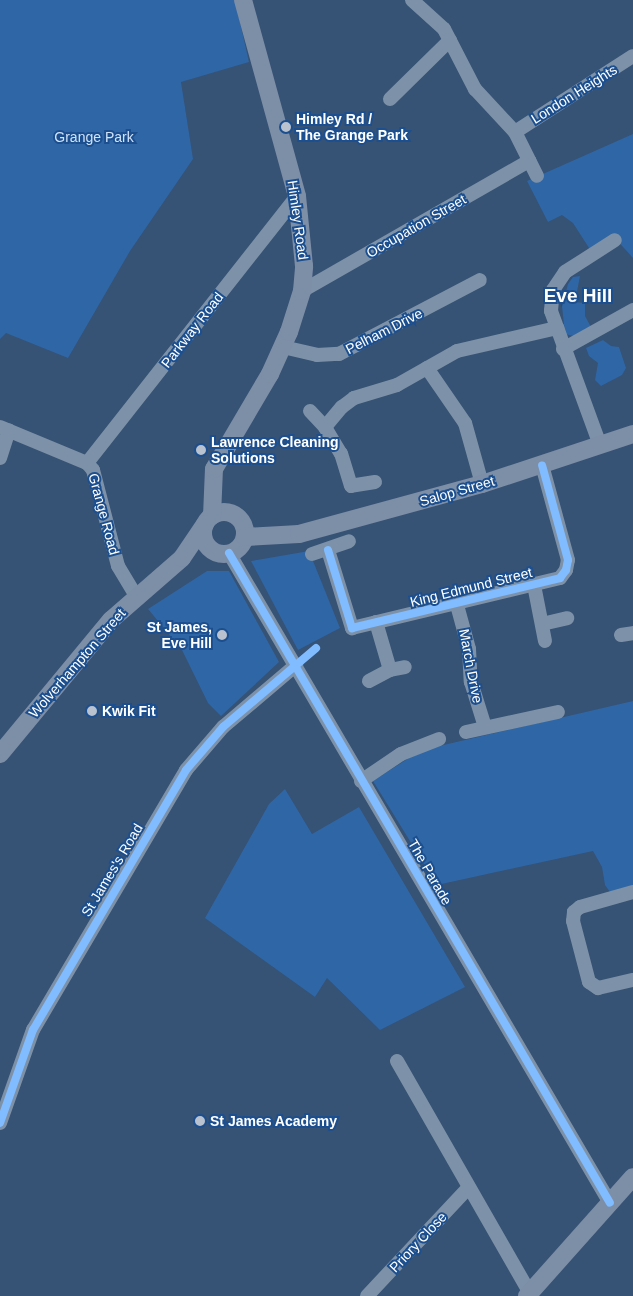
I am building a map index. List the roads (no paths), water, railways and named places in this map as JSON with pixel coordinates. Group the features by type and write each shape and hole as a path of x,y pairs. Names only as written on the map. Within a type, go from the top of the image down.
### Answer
{"main road":[{"name":"Himley Road","path":"214,517 212,485 220,457 270,374 302,291 304,243 297,196 243,0"},
{"name":"Salop Street","path":"244,531 279,536 299,534 482,484 633,434"},
{"path":"236,516 244,531 241,545 229,553 211,549 204,536 214,517 236,516"},
{"name":"Wolverhampton Street","path":"3,747 69,668 136,596 182,558 214,517"},
{"name":"Wolverhampton Street","path":"182,558 211,549"},
{"path":"529,1294 633,1177"}],"street":[{"path":"412,0 432,15 450,40 475,89 515,132 537,176"},
{"path":"390,99 450,40"},
{"name":"London Heights","path":"515,132 633,56"},
{"name":"Occupation Street","path":"302,291 529,161"},
{"name":"Parkway Road","path":"87,463 297,196"},
{"path":"600,445 563,349 551,311 553,290 565,272 616,240"},
{"name":"Pelham Drive","path":"282,347 317,355 339,354 480,280"},
{"path":"563,349 633,310"},
{"path":"325,427 342,407 354,398 397,385 457,351 557,328"},
{"path":"427,368 466,424 482,484"},
{"path":"310,410 325,427 341,454 351,486 375,482"},
{"path":"0,458 5,428"},
{"name":"Grange Road","path":"5,428 87,463 94,470 118,566 136,596"},
{"name":"King Edmund Street","path":"328,550 352,628 457,605 560,578 566,570 568,560 542,465"},
{"path":"312,554 328,550 349,541"},
{"name":"The Parade","path":"229,553 610,1203"},
{"path":"534,585 545,641"},
{"name":"March Drive","path":"457,605 469,649 471,682 485,728"},
{"path":"542,624 567,618"},
{"path":"376,622 390,670"},
{"name":"St James's Road","path":"0,1123 33,1030 186,770 223,727 296,665"},
{"path":"369,681 390,670 405,667"},
{"path":"466,732 558,712"},
{"path":"361,781 401,754 439,739"},
{"path":"633,892 580,907 574,912 573,921 589,982 598,988 633,980"},
{"path":"397,1061 529,1294"},
{"name":"Priory Close","path":"368,1296 469,1187"}],"place":[{"name":"Himley Rd / The Grange Park","path":"286,127"},
{"name":"Lawrence Cleaning Solutions","path":"201,450"},
{"name":"St James, Eve Hill","path":"222,635"},
{"name":"Kwik Fit","path":"92,711"},
{"name":"St James Academy","path":"200,1121"}],"district":[{"name":"Eve Hill","path":"578,296"}],"park label":[{"name":"Grange Park","path":"94,137"}]}
